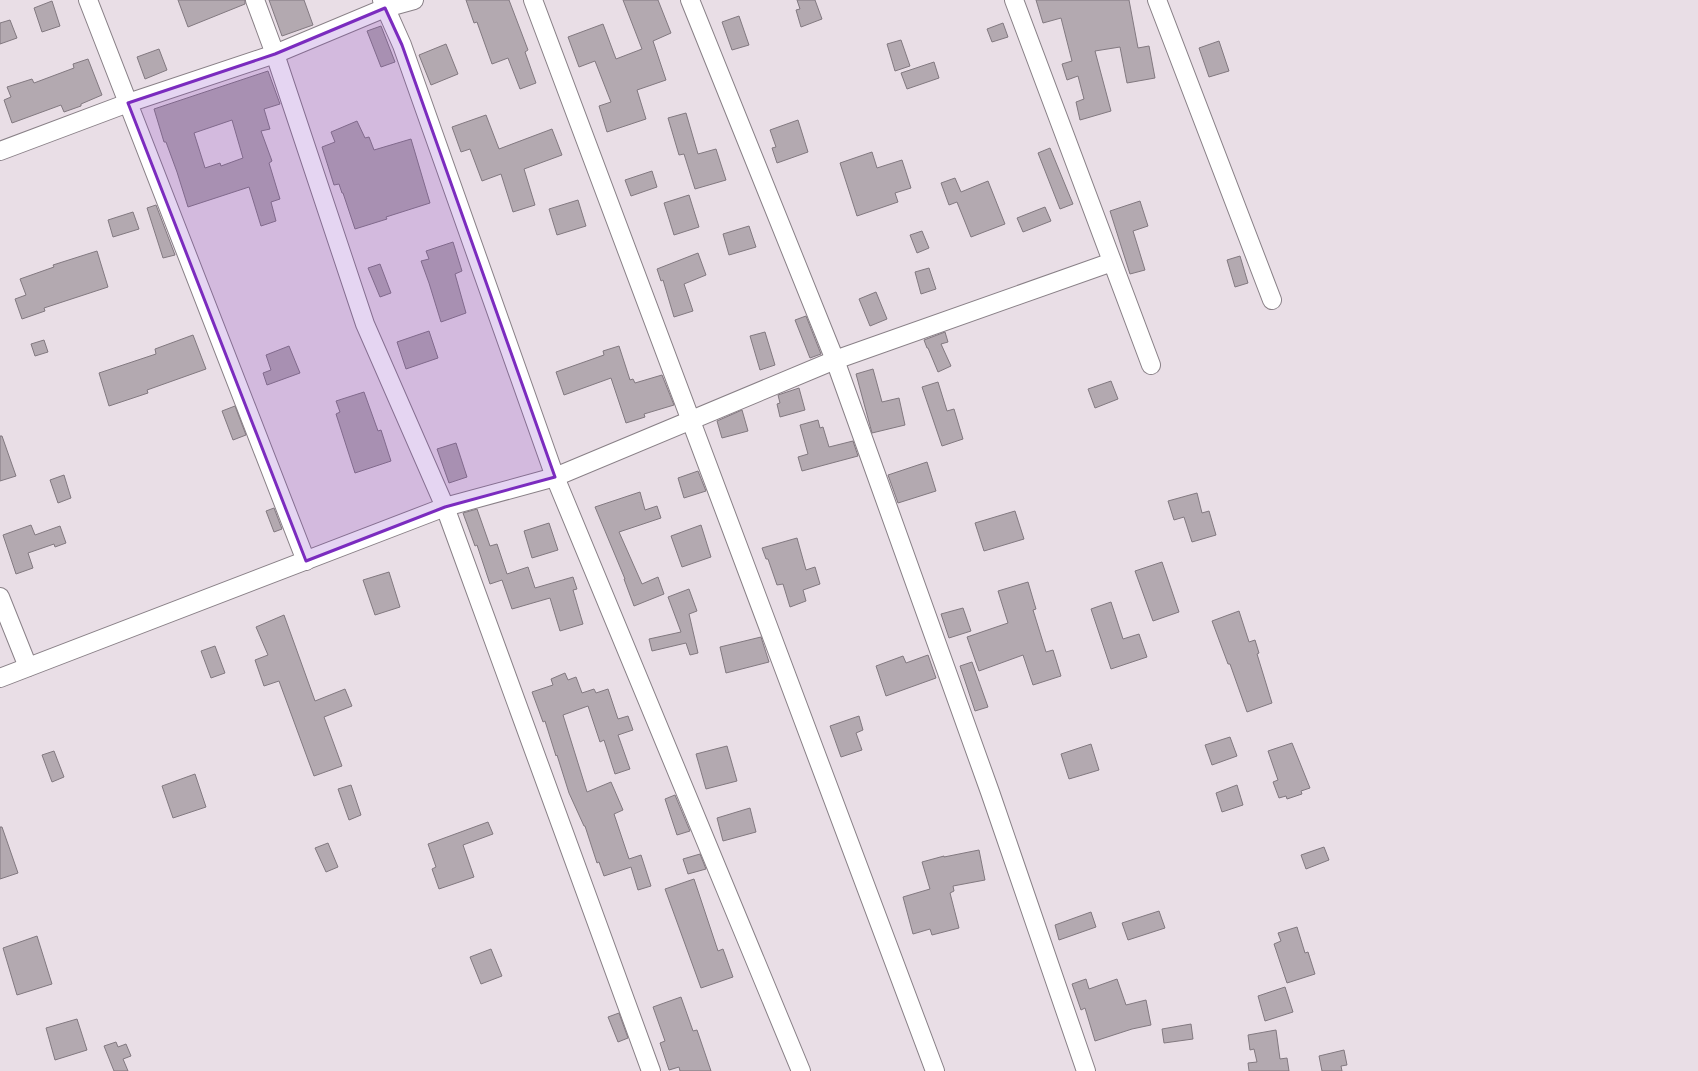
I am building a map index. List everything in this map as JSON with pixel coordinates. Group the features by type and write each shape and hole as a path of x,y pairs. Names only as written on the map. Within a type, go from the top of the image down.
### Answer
{"street":[{"path":"88,0 306,561"},
{"path":"254,0 275,54 365,324 445,507 651,1071"},
{"path":"0,151 128,103 275,54 384,4 414,0"},
{"path":"533,0 935,1071"},
{"path":"690,0 835,360 987,784 1086,1071"},
{"path":"1014,0 1151,365"},
{"path":"1157,0 1272,300"},
{"path":"384,4 405,52 555,477 801,1071"},
{"path":"0,678 445,507 555,477 835,360 1112,262"},
{"path":"0,596 28,667"}],"highlighted area":[{"path":"385,8 402,45 555,477 445,507 306,561 128,103 275,54"}],"building":[{"path":"178,0 245,0 245,4 188,27"},
{"path":"269,0 304,0 313,25 282,36"},
{"path":"466,0 509,0 528,50 525,52 536,83 520,89 508,58 492,64 477,22 474,23"},
{"path":"623,0 658,0 671,33 653,41 666,80 637,90 646,119 607,132 599,106 611,102 595,61 579,67 568,37 603,24 616,59 642,49"},
{"path":"797,0 815,0 822,19 801,27 796,10 800,9"},
{"path":"1036,0 1129,0 1138,48 1149,46 1155,78 1127,83 1120,47 1095,51 1111,111 1080,120 1076,102 1084,99 1078,76 1067,80 1062,64 1072,61 1061,18 1043,23"},
{"path":"52,1 60,26 42,32 34,8"},
{"path":"739,16 749,45 732,50 722,22"},
{"path":"10,20 17,38 0,44 0,23"},
{"path":"1003,23 1008,37 992,42 987,29"},
{"path":"381,26 395,62 381,67 367,31"},
{"path":"901,40 910,66 895,71 887,44"},
{"path":"1219,41 1229,71 1209,77 1199,48"},
{"path":"446,44 458,74 431,85 419,55"},
{"path":"159,49 167,70 145,79 137,57"},
{"path":"88,59 102,95 81,104 81,106 64,112 61,105 12,123 4,100 11,97 7,87 32,79 34,83 74,68 73,64"},
{"path":"934,62 939,78 907,89 901,73"},
{"path":"268,71 280,104 264,109 270,129 261,131 272,161 269,163 280,199 271,202 276,221 261,226 249,187 188,207 166,142 164,142 154,109","holes":["232,120 243,158 221,166 220,163 205,168 194,133"]},
{"path":"686,113 698,154 716,149 726,180 695,189 684,154 679,155 668,118"},
{"path":"486,115 499,149 552,129 562,155 524,169 535,205 513,212 501,174 482,181 470,149 461,152 452,127"},
{"path":"798,120 808,152 777,163 772,148 776,147 770,130"},
{"path":"357,121 365,138 369,137 374,150 411,139 430,203 355,229 339,184 334,185 322,147 335,142 331,132"},
{"path":"1050,148 1073,204 1060,209 1038,153"},
{"path":"872,152 877,168 902,160 911,188 895,193 898,202 857,216 840,163"},
{"path":"652,171 657,187 631,196 625,180"},
{"path":"955,178 961,192 988,181 1005,224 971,237 957,202 949,205 941,183"},
{"path":"689,195 699,227 674,235 664,203"},
{"path":"578,200 586,226 557,235 549,209"},
{"path":"1140,201 1148,226 1133,231 1145,270 1130,274 1110,211"},
{"path":"156,205 175,255 163,258 147,208"},
{"path":"1045,207 1051,221 1023,232 1017,218"},
{"path":"133,212 139,229 113,237 108,220"},
{"path":"749,226 756,247 729,255 723,234"},
{"path":"922,231 929,248 917,253 910,235"},
{"path":"453,242 462,271 455,274 466,313 441,322 421,261 429,259 426,251"},
{"path":"97,251 108,287 44,308 45,311 22,319 15,299 26,295 20,279 54,267 53,265"},
{"path":"698,253 706,275 684,284 693,311 674,317 663,280 661,281 657,269"},
{"path":"1240,256 1248,283 1235,287 1227,260"},
{"path":"380,264 391,293 380,297 368,268"},
{"path":"929,268 936,289 921,294 915,272"},
{"path":"876,292 887,319 870,326 859,299"},
{"path":"806,316 821,354 810,358 795,320"},
{"path":"429,331 438,358 406,369 397,342"},
{"path":"765,332 775,365 760,370 750,336"},
{"path":"945,332 948,342 941,344 951,366 938,372 924,340"},
{"path":"193,335 206,369 147,390 148,393 109,406 99,373 156,354 155,349"},
{"path":"44,340 48,352 35,356 31,344"},
{"path":"289,346 300,373 267,385 263,373 271,370 266,355"},
{"path":"619,346 630,380 633,379 635,383 662,375 674,405 644,414 645,417 626,423 611,378 564,395 556,372 604,355 603,351"},
{"path":"873,369 882,402 899,398 905,425 872,433 856,374"},
{"path":"1111,381 1118,399 1095,408 1088,389"},
{"path":"938,382 947,411 954,409 963,439 942,446 922,387"},
{"path":"799,388 805,410 780,417 777,404 780,403 778,395"},
{"path":"364,392 378,431 381,430 391,461 355,473 336,414 340,412 336,401"},
{"path":"235,406 246,435 233,440 222,411"},
{"path":"742,410 748,431 722,438 717,421"},
{"path":"818,420 820,428 823,427 829,447 853,441 858,456 802,471 798,457 808,454 800,425"},
{"path":"0,436 2,436 16,476 0,481"},
{"path":"456,443 467,477 449,483 437,449"},
{"path":"927,462 936,491 898,503 888,475"},
{"path":"698,471 706,491 684,498 678,478"},
{"path":"64,475 71,498 58,503 50,480"},
{"path":"640,492 645,510 657,506 661,518 619,532 642,584 658,577 664,594 634,606 625,579 595,507"},
{"path":"1197,493 1202,513 1209,511 1216,535 1192,542 1184,517 1174,520 1168,501"},
{"path":"274,508 282,529 274,532 266,511"},
{"path":"477,509 490,546 497,544 507,574 528,567 535,588 573,577 577,589 573,590 583,624 560,631 550,598 512,609 502,580 490,584 477,545 475,546 463,513"},
{"path":"1015,511 1024,539 984,551 975,523"},
{"path":"549,523 558,550 532,558 524,531"},
{"path":"31,525 35,535 60,526 66,543 55,547 54,544 28,553 33,568 16,574 3,535"},
{"path":"701,525 711,557 682,567 671,536"},
{"path":"797,538 806,570 815,567 820,584 803,590 806,601 790,607 783,584 777,585 768,559 766,559 762,548"},
{"path":"1162,562 1179,612 1153,621 1135,571"},
{"path":"389,572 400,607 375,615 363,580"},
{"path":"1028,582 1036,609 1033,610 1046,652 1053,650 1061,676 1033,685 1023,655 979,671 967,637 1008,623 998,591"},
{"path":"689,589 697,611 689,614 698,653 690,655 686,643 652,651 649,639 681,632 668,597"},
{"path":"1111,602 1123,639 1139,634 1147,657 1111,669 1091,609"},
{"path":"963,608 971,631 949,638 941,614"},
{"path":"1239,611 1249,642 1255,640 1259,653 1257,654 1272,703 1247,712 1230,664 1228,664 1212,621"},
{"path":"284,615 315,701 345,689 352,706 324,717 342,766 314,776 279,681 264,686 255,660 268,655 256,627"},
{"path":"761,637 769,662 726,673 720,647"},
{"path":"215,646 225,673 211,678 201,651"},
{"path":"928,655 936,678 886,696 876,666 903,656 906,663"},
{"path":"972,662 988,707 975,711 960,666"},
{"path":"565,673 568,680 576,677 582,693 594,689 596,693 608,689 618,719 628,716 633,730 618,735 630,769 615,774 604,740 600,742 588,706 563,715 587,792 611,782 623,810 614,814 629,859 641,855 651,886 638,890 631,867 604,876 599,862 597,863 585,826 569,793 545,721 543,722 532,692 553,685 551,679"},
{"path":"859,716 863,730 856,733 862,750 841,757 830,726"},
{"path":"1230,737 1237,756 1212,765 1205,745"},
{"path":"1292,743 1310,788 1301,791 1302,794 1287,799 1286,796 1279,798 1273,782 1278,780 1268,751"},
{"path":"1091,744 1099,770 1069,779 1061,754"},
{"path":"727,746 737,781 706,789 696,754"},
{"path":"54,751 64,777 52,782 42,755"},
{"path":"195,774 206,807 173,818 162,786"},
{"path":"351,785 361,815 349,820 338,789"},
{"path":"1237,785 1243,805 1222,812 1216,793"},
{"path":"675,795 690,831 677,835 665,799"},
{"path":"750,808 756,832 723,841 717,818"},
{"path":"488,822 493,834 463,845 474,877 439,889 432,869 436,867 428,844"},
{"path":"0,827 2,827 18,873 0,879"},
{"path":"328,843 338,867 326,872 315,848"},
{"path":"1324,847 1329,860 1306,869 1301,855"},
{"path":"979,850 985,880 953,886 954,891 950,893 959,928 932,935 930,929 913,934 903,897 930,889 922,862 944,856"},
{"path":"700,854 706,869 688,874 683,859"},
{"path":"694,879 718,951 723,949 733,977 701,988 665,889"},
{"path":"1159,911 1165,928 1128,940 1122,923"},
{"path":"1091,912 1096,927 1059,940 1055,925"},
{"path":"1297,927 1305,953 1308,952 1315,974 1287,983 1274,944 1281,941 1278,933"},
{"path":"37,936 52,984 17,995 3,948"},
{"path":"491,949 502,976 481,984 470,957"},
{"path":"1086,979 1089,989 1117,979 1126,1005 1146,1000 1151,1025 1132,1029 1095,1041 1085,1008 1081,1010 1072,984"},
{"path":"1285,987 1293,1012 1265,1021 1258,996"},
{"path":"681,997 693,1031 697,1030 711,1071 680,1071 679,1067 669,1070 660,1043 665,1041 653,1007"},
{"path":"619,1013 628,1038 618,1042 608,1017"},
{"path":"77,1019 87,1050 55,1060 46,1028"},
{"path":"1191,1024 1193,1039 1164,1043 1162,1029"},
{"path":"1276,1030 1280,1059 1287,1058 1289,1071 1249,1071 1248,1063 1257,1062 1254,1049 1250,1050 1248,1035"},
{"path":"116,1042 118,1047 126,1044 131,1056 123,1059 128,1071 114,1071 104,1046"},
{"path":"1344,1050 1347,1065 1341,1066 1342,1071 1322,1071 1319,1056"}]}
